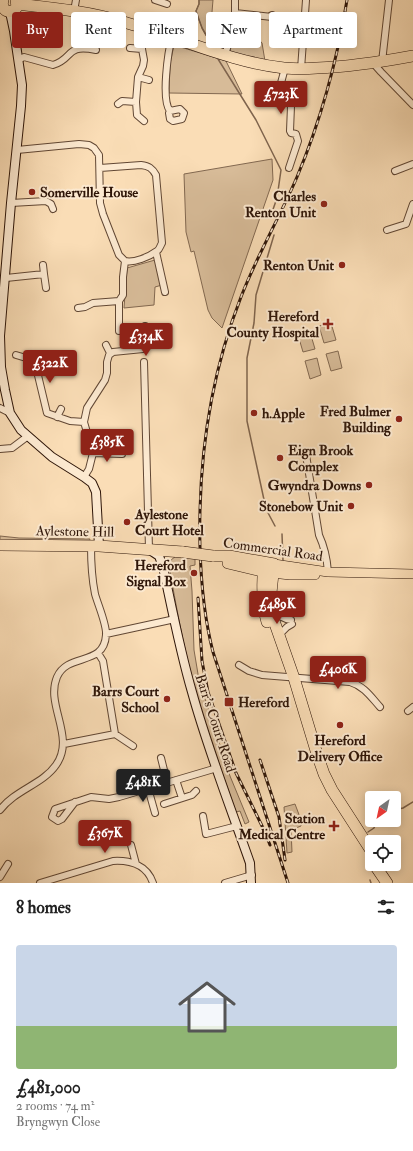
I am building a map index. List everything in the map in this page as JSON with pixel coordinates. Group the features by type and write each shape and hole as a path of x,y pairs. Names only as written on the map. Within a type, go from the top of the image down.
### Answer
{"highway":[{"path":"8,4 75,6 134,24"},
{"path":"198,45 265,66 301,69 339,68 378,63 413,56"},
{"name":"Aylestone Hill","path":"0,545 95,546 149,549"},
{"name":"Commercial Road","path":"149,549 213,556 229,556 268,568"},
{"path":"268,568 273,618 291,678 324,774 339,802 365,841"},
{"path":"268,568 266,618 291,678 311,756 321,782 335,807 365,852"},
{"path":"379,871 387,883"},
{"path":"385,871 393,883"}],"main road":[{"name":"Commercial Road","path":"268,568 328,572 413,574"}],"street":[{"path":"155,0 167,4"},
{"path":"235,0 235,12"},
{"path":"301,69 306,0"},
{"path":"389,0 378,63 381,72 413,104"},
{"path":"8,4 12,22"},
{"path":"0,810 15,794 47,775 56,766 62,755 64,744 55,694 57,678 61,670 68,664 86,659 98,653 102,649 106,634 95,594 96,492 94,486 84,477 52,457 28,436 17,425 4,400 0,336 22,85 16,48"},
{"path":"18,60 24,57 53,65 58,64 77,48 96,50"},
{"path":"130,48 142,49 144,60 138,77 136,102 137,115 144,121"},
{"path":"170,48 167,60 166,96 170,111"},
{"path":"218,52 221,48"},
{"path":"285,68 278,94 280,98 289,102 291,106 290,131 291,133 296,134 298,141 289,168"},
{"path":"138,77 149,80"},
{"path":"118,104 122,101 136,102"},
{"path":"17,150 79,144 89,145 94,148 99,155 100,198 103,214 118,255 126,261 134,261 156,252 162,243 162,234 156,175 153,169 141,165 100,168"},
{"path":"394,171 413,164"},
{"path":"11,203 46,202 51,204 53,209"},
{"path":"387,230 406,224 413,204"},
{"path":"156,252 165,292"},
{"path":"119,331 119,301 123,295 123,277 126,261"},
{"path":"43,265 46,288"},
{"path":"4,284 44,274"},
{"path":"78,308 85,307 93,303 119,301"},
{"path":"112,352 143,349 145,326"},
{"path":"106,345 112,352"},
{"path":"84,477 89,469 93,453 84,422 87,408 105,380 107,373 107,362 112,352"},
{"path":"16,354 35,364 47,413 70,421 84,422"},
{"path":"144,362 149,549"},
{"path":"0,408 10,412"},
{"path":"57,417 61,409"},
{"path":"0,449 12,448 28,436"},
{"path":"93,453 122,454"},
{"path":"306,455 319,535 327,558 328,572"},
{"name":"Barr's Court Road","path":"149,549 159,556 163,567 192,693 216,768 250,862 251,879"},
{"name":"Barr's Court Road","path":"163,567 167,550"},
{"path":"272,609 277,615 292,622 278,636"},
{"path":"106,634 174,619"},
{"path":"98,653 103,661 115,734"},
{"path":"239,665 256,674 350,682 362,688 380,707"},
{"path":"64,744 115,734 133,746"},
{"path":"161,758 166,782"},
{"path":"75,802 91,797 109,799 119,797 216,768"},
{"path":"176,780 182,798"},
{"path":"148,788 155,813"},
{"path":"164,804 192,795 196,791"},
{"path":"0,797 5,803"},
{"path":"203,816 206,834 237,826"},
{"path":"131,845 136,864"},
{"path":"40,883 114,861 126,860 145,870 152,878 153,883"},
{"path":"0,877 8,864"},
{"path":"225,883 251,879"}],"shaded area":[{"path":"199,0 213,0 212,12 206,12 206,36 200,23 198,12 196,11"},
{"path":"261,42 265,61 245,56 221,48 261,48"},
{"path":"173,48 184,48 226,61 242,94 169,93 170,64"},
{"path":"272,159 273,180 222,328 212,318 208,310 194,251 191,252 186,232 184,174"},
{"path":"155,260 162,285 155,287 154,305 124,308 127,268"},
{"path":"331,323 336,340 324,343 319,326"},
{"path":"310,332 315,349 303,352 298,335"},
{"path":"338,351 342,368 331,371 326,354"},
{"path":"317,358 321,375 310,379 305,361"},
{"path":"0,536 19,538 90,539 89,542 0,541"},
{"path":"176,556 195,558 195,565 190,566 194,650 199,680 230,776 249,822 245,824 240,811 236,812 193,682 169,566 171,560"},
{"path":"295,804 301,820 301,826 291,830 292,852 287,853 284,807"}],"waterway":[{"path":"199,0 196,11 206,35"},
{"path":"218,59 256,120 281,170 277,198 270,218"},
{"path":"274,235 256,295 254,323 247,358 247,421 266,509 275,526"},
{"path":"282,534 283,561"},
{"path":"401,808 413,802"},
{"path":"368,832 374,827"}],"railway":[{"path":"288,883 210,639 205,613 201,574 201,483 208,420 221,357 230,327 247,281 297,177 314,134 333,68 347,0"},
{"path":"198,598 202,661 208,692 236,773 270,845"},
{"path":"260,760 279,817 285,860"}],"place":[{"name":"Somerville House","path":"32,192"},
{"name":"Charles Renton Unit","path":"324,204"},
{"name":"Renton Unit","path":"342,265"},
{"name":"Hereford County Hospital","path":"328,324"},
{"name":"h.Apple","path":"254,413"},
{"name":"Fred Bulmer Building","path":"399,419"},
{"name":"Eign Brook Complex","path":"280,458"},
{"name":"Gwyndra Downs","path":"369,485"},
{"name":"Stonebow Unit","path":"351,506"},
{"name":"Aylestone Court Hotel","path":"127,522"},
{"name":"Hereford Signal Box","path":"194,573"},
{"name":"Barrs Court School","path":"167,699"},
{"name":"Hereford","path":"229,702"},
{"name":"Hereford Delivery Office","path":"340,725"},
{"name":"Station Medical Centre","path":"334,826"}]}
